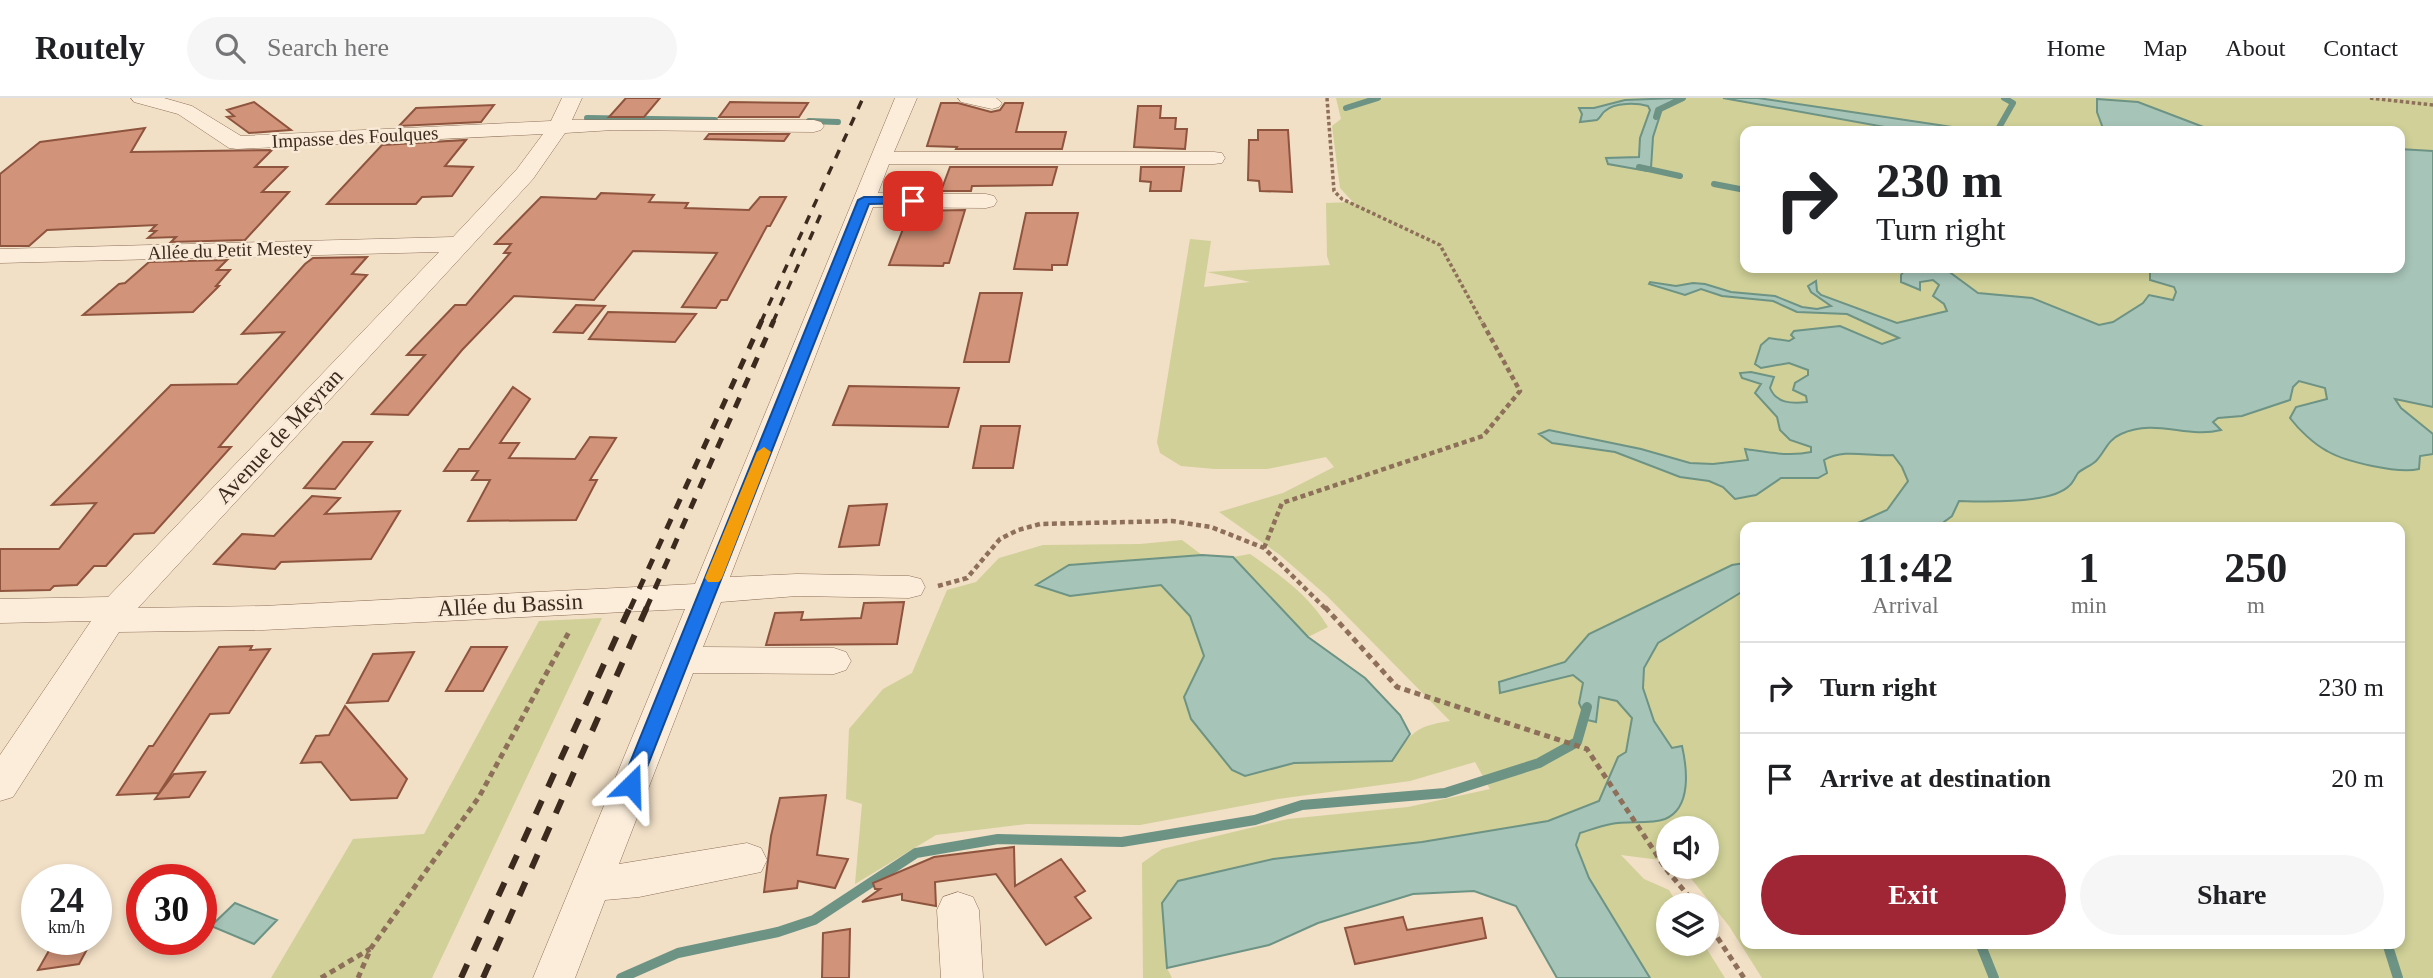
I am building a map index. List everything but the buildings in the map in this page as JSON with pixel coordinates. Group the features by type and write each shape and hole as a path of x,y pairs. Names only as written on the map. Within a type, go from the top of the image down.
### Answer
{"street":[{"name":"Avenue de Meyran","path":"0,786 70,676 114,614 525,174 559,126 572,98"},
{"path":"554,978 906,98"},
{"path":"968,98 992,103"},
{"name":"Impasse des Foulques","path":"151,100 185,110 237,143 613,124 814,127"},
{"path":"881,158 1082,158 1092,169 1105,174 1118,171 1118,158 1214,158"},
{"path":"864,200 986,201"},
{"name":"Allée du Petit Mestey","path":"0,257 459,244"},
{"name":"Allée du Bassin","path":"0,611 262,618 688,597 708,592 784,586 909,587"},
{"path":"680,660 834,661"},
{"path":"591,884 639,880 747,860"},
{"path":"958,910 962,978"}],"path":[{"path":"1264,548 1282,503 1483,436 1520,391 1440,245 1342,199 1334,191 1327,98"},
{"path":"2370,98 2433,105"},
{"path":"909,587 940,586 967,578 983,562 1000,538 1040,524 1172,521 1212,527 1264,548 1305,585 1397,687 1587,749 1666,869 1686,893"},
{"path":"358,978 371,948 479,797 585,601"},
{"path":"1719,940 1744,978"},
{"path":"321,978 371,948"}],"green space":[{"path":"1336,98 2433,98 2433,978 1762,978 1744,949 2405,949 2405,522 1740,522 1740,943 1719,914 1719,893 1703,893 1691,879 1719,879 1719,816 1656,816 1656,859 1621,855 1644,879 1671,893 1656,893 1656,956 1711,956 1725,978 1650,978 1596,891 1579,856 1576,844 1579,833 1599,801 1548,821 1422,842 1273,859 1162,903 1167,968 1172,978 1143,978 1142,863 1162,849 1288,819 1408,807 1490,789 1475,762 1410,781 1278,799 1140,825 1027,824 936,835 855,884 862,804 846,799 849,729 883,689 912,673 947,590 976,582 999,558 1043,545 1140,544 1182,540 1202,555 1069,565 1070,596 1161,585 1190,616 1204,657 1184,697 1245,776 1294,763 1392,761 1415,732 1429,725 1450,721 1327,596 1280,555 1219,512 1283,493 1334,467 1326,457 1267,469 1181,466 1160,453 1157,442 1190,239 1211,241 1204,287 1250,282 1207,272 1330,265 1327,256 1326,203 1353,202 1340,188 1332,126 1341,119"},
{"path":"1250,554 1303,595 1328,627 1308,637 1233,557"},
{"path":"602,618 432,978 271,978 353,839 424,834 539,621"}],"shaded area":[{"path":"1677,98 1662,109 1653,137 1651,168 1647,171 1608,164 1606,158 1639,157 1640,138 1650,110 1648,106 1614,106 1597,120 1580,122 1582,114 1579,108 1594,108 1625,100"},
{"path":"1723,98 1758,98 1946,126 1879,126"},
{"path":"2097,99 2138,102 2201,126 2102,126 2097,112"},
{"path":"2405,149 2433,151 2433,407 2395,399 2401,408 2433,434 2433,454 2420,456 2419,469 2398,470 2359,463 2327,451 2302,432 2290,418 2296,407 2327,399 2325,388 2299,381 2293,387 2290,400 2242,416 2218,418 2213,422 2221,430 2196,432 2147,428 2121,434 2109,443 2096,461 2078,473 2070,485 2048,496 2017,501 1959,501 1952,516 1944,522 1860,522 1887,510 1908,481 1893,455 1832,456 1824,460 1827,473 1818,478 1781,478 1756,495 1735,499 1723,487 1709,481 1680,477 1615,452 1552,443 1539,434 1549,430 1641,449 1690,463 1713,464 1748,460 1745,449 1786,454 1811,452 1811,447 1790,440 1780,430 1777,417 1755,393 1761,384 1742,378 1740,373 1751,372 1774,377 1770,388 1776,397 1801,403 1807,402 1806,396 1793,390 1795,383 1808,375 1808,370 1789,363 1761,368 1755,364 1761,345 1769,338 1789,341 1794,338 1791,335 1794,331 1840,326 1882,344 1899,338 1847,314 1797,312 1773,301 1722,296 1701,289 1685,295 1649,284 1650,282 1676,286 1705,284 1731,292 1775,296 1802,307 1817,309 1831,306 1811,292 1808,286 1816,281 1817,291 1821,295 1897,323 1947,311 1944,304 1933,296 1939,285 1933,280 1920,282 1920,290 1901,282 1902,273 1951,273 1978,293 2032,298 2099,325 2113,322 2143,303 2149,295 2173,300 2176,292 2174,287 2150,280 2150,273 2405,273"},
{"path":"1202,555 1233,557 1308,637 1365,678 1400,715 1410,734 1392,761 1294,763 1245,776 1232,770 1191,719 1184,697 1204,656 1190,616 1161,585 1070,596 1036,585 1069,565"},
{"path":"1740,564 1740,593 1658,643 1644,668 1643,688 1654,721 1672,748 1682,746 1686,787 1680,806 1670,816 1656,816 1656,821 1618,823 1580,833 1576,845 1589,878 1650,978 1557,978 1516,906 1474,891 1413,894 1318,923 1269,945 1167,968 1162,903 1178,881 1273,859 1422,842 1548,821 1599,801 1618,757 1626,752 1632,718 1617,701 1599,697 1596,722 1587,720 1579,703 1583,683 1573,675 1500,693 1499,682 1565,662 1589,634 1732,565"},
{"path":"235,903 277,920 254,944 217,929 217,920"}],"waterway":[{"path":"1346,108 1378,98"},
{"path":"1656,117 1658,110 1683,98"},
{"path":"2000,126 2013,103 2004,98"},
{"path":"587,118 715,120"},
{"path":"809,121 838,122"},
{"path":"1639,167 1680,176"},
{"path":"1714,184 1740,189"},
{"path":"621,978 678,953 778,932 814,920 916,853 998,839 1122,842 1255,820 1302,805 1445,793 1539,763 1577,742 1587,707"},
{"path":"1982,949 1994,978"},
{"path":"2389,949 2398,978"}],"railway":[{"path":"761,322 863,98"},
{"path":"773,322 824,207"},
{"path":"630,609 762,320"},
{"path":"646,609 774,320"},
{"path":"461,978 630,607"},
{"path":"483,978 647,607"}],"slow traffic":[{"path":"714,578 764,452"}],"route":[{"path":"631,785 864,200 913,201"}]}
